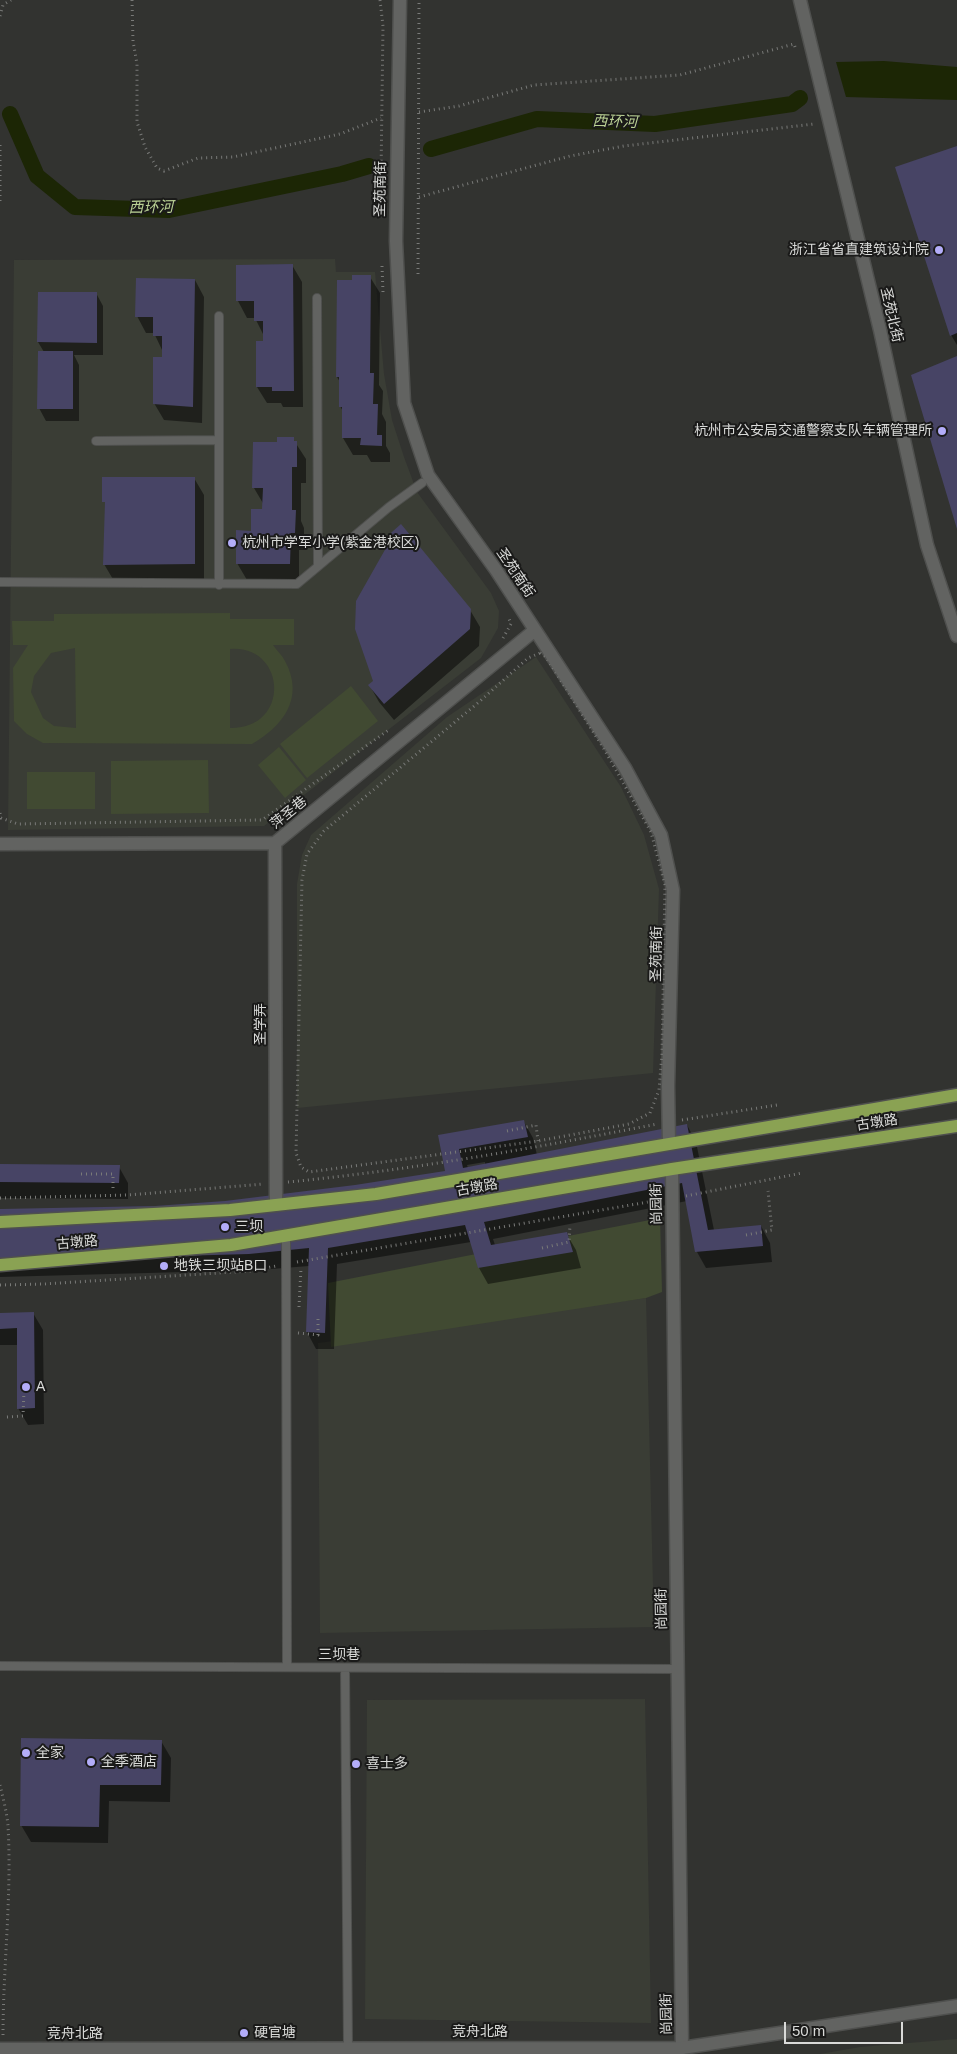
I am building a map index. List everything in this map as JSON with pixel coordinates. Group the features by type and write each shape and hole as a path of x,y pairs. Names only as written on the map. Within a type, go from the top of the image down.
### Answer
{"main road":[{"name":"古墩路","path":"0,1222 230,1210 376,1194 957,1095"},
{"name":"古墩路","path":"0,1265 231,1245 672,1169 957,1126"}],"street":[{"name":"圣苑南街","path":"400,0 396,241 404,403 428,475 496,570 625,768 661,835 673,890 669,1143"},
{"name":"圣苑北街","path":"800,0 880,330 928,544 957,636"},
{"name":"萍圣巷","path":"0,844 275,844 535,630"},
{"name":"圣学弄","path":"275,844 276,1205"},
{"name":"尚园街","path":"672,1169 682,2048"},
{"name":"竞舟北路","path":"2,2049 682,2048 957,2006"}],"lane":[{"path":"317,298 318,566"},
{"path":"218,316 219,585"},
{"path":"96,440 218,440"},
{"path":"0,582 219,585 297,584 422,482"},
{"path":"286,1236 287,1667"},
{"name":"三坝巷","path":"0,1666 678,1669"},
{"path":"345,1668 348,2048"}],"path":[{"path":"0,16 3,5 11,0"},
{"path":"132,0 133,41 137,64 137,122 145,147 157,168 164,171 198,158 233,157 340,134 381,118"},
{"path":"380,0 383,26"},
{"path":"418,0 418,274"},
{"path":"419,112 458,106 534,85 680,75 794,44 797,52"},
{"path":"419,197 570,156 624,146 815,125 812,116"},
{"path":"0,145 0,202"},
{"path":"382,275 383,294"},
{"path":"499,643 511,624 506,609"},
{"path":"540,653 546,657 604,749 651,832 665,885 662,1054 659,1090 650,1113 629,1124 538,1141 309,1172 301,1168 296,1152 302,880 308,854 324,831 479,702 528,658 540,653"},
{"path":"0,813 1,818 18,824 262,820 392,727"},
{"path":"0,1198 128,1195 276,1184 350,1176 556,1144 668,1122 777,1104"},
{"path":"507,1131 536,1124 538,1141"},
{"path":"296,1262 672,1198 802,1173"},
{"path":"82,1174 113,1174 113,1189"},
{"path":"746,1235 772,1230 768,1191"},
{"path":"542,1248 569,1242 570,1225"},
{"path":"0,1285 250,1272 278,1266"},
{"path":"299,1316 301,1268"},
{"path":"299,1325 298,1334 318,1335 318,1315"},
{"path":"7,1417 23,1416 24,1390"},
{"path":"0,1785 8,1824 8,1934 3,1984 2,2049"}],"shaded area":[{"path":"884,61 957,67 957,100 846,97 836,62"},
{"name":"杭州市学军小学(紫金港校区)","path":"335,259 336,272 375,272 384,374 392,420 404,457 417,492 491,593 499,611 498,628 481,658 264,826 8,830 14,260"},
{"path":"230,613 230,619 294,619 294,645 273,645 284,659 291,674 292,699 288,710 273,729 252,744 43,743 27,734 14,721 13,668 28,645 13,645 12,621 54,621 54,614","holes":["75,648 76,728 54,726 43,718 31,692 34,676 51,653","230,649 249,651 262,659 271,672 274,687 272,702 264,715 250,725 230,728"]},
{"path":"536,657 621,787 644,835 659,889 653,1073 297,1108 297,884 302,855 311,835 447,717"},
{"path":"351,686 378,721 307,778 280,744"},
{"path":"279,747 306,780 285,798 258,765"},
{"path":"208,760 209,813 111,814 111,761"},
{"path":"27,772 95,772 95,809 27,809"},
{"path":"660,1218 662,1292 646,1298 331,1347 328,1283"},
{"path":"646,1298 654,1627 320,1633 318,1343"},
{"path":"645,1699 651,2023 365,2019 367,1700"},
{"path":"957,2039 957,2054 820,2054 860,2047"}],"building":[{"name":"浙江省省直建筑设计院","path":"957,146 957,333 950,336 895,167"},
{"path":"293,264 294,391 272,391 272,387 256,387 256,341 263,341 263,321 254,321 254,301 236,301 236,265"},
{"path":"352,275 371,275 370,373 374,373 373,404 378,404 377,435 382,435 382,446 360,445 361,438 342,438 342,407 339,407 339,377 336,377 337,280 352,280"},
{"path":"136,278 195,279 193,407 153,404 153,357 162,357 162,336 153,336 153,317 135,317"},
{"path":"38,292 97,292 97,343 37,342"},
{"path":"38,351 73,351 73,409 37,409"},
{"name":"杭州市公安局交通警察支队车辆管理所","path":"957,356 957,529 911,375"},
{"path":"277,437 294,437 294,441 297,441 297,467 292,467 292,510 296,510 295,533 291,533 290,564 236,564 236,530 251,531 251,509 262,509 263,488 252,488 253,442 277,442"},
{"path":"102,477 195,477 195,564 103,565 105,502 102,502"},
{"path":"401,524 471,609 470,629 384,704 368,685 373,681 355,629 356,601 386,548 383,540"},
{"name":"三坝","path":"524,1120 528,1137 459,1149 463,1168 687,1124 708,1230 761,1225 763,1246 695,1252 682,1183 484,1222 491,1245 567,1232 573,1252 478,1268 465,1225 328,1248 325,1333 306,1332 309,1248 249,1254 0,1261 0,1209 155,1206 225,1201 355,1185 445,1171 438,1135"},
{"path":"0,1164 120,1165 119,1183 0,1182"},
{"path":"34,1312 35,1408 17,1409 17,1328 0,1329 0,1313"},
{"name":"全季酒店","path":"21,1738 162,1740 161,1785 100,1785 99,1827 20,1826"}],"waterway":[{"name":"西环河","path":"431,149 537,119 655,124 792,104 800,98"},
{"name":"西环河","path":"10,114 37,176 75,207 169,210 342,174 369,166"}],"place":[{"name":"浙江省省直建筑设计院","path":"939,250"},
{"name":"杭州市公安局交通警察支队车辆管理所","path":"942,431"},
{"name":"杭州市学军小学(紫金港校区)","path":"232,543"},
{"name":"三坝","path":"225,1227"},
{"name":"地铁三坝站B口","path":"164,1266"},
{"name":"A","path":"26,1387"},
{"name":"全家","path":"26,1753"},
{"name":"全季酒店","path":"91,1762"},
{"name":"喜士多","path":"356,1764"},
{"name":"硬官塘","path":"244,2033"}]}
